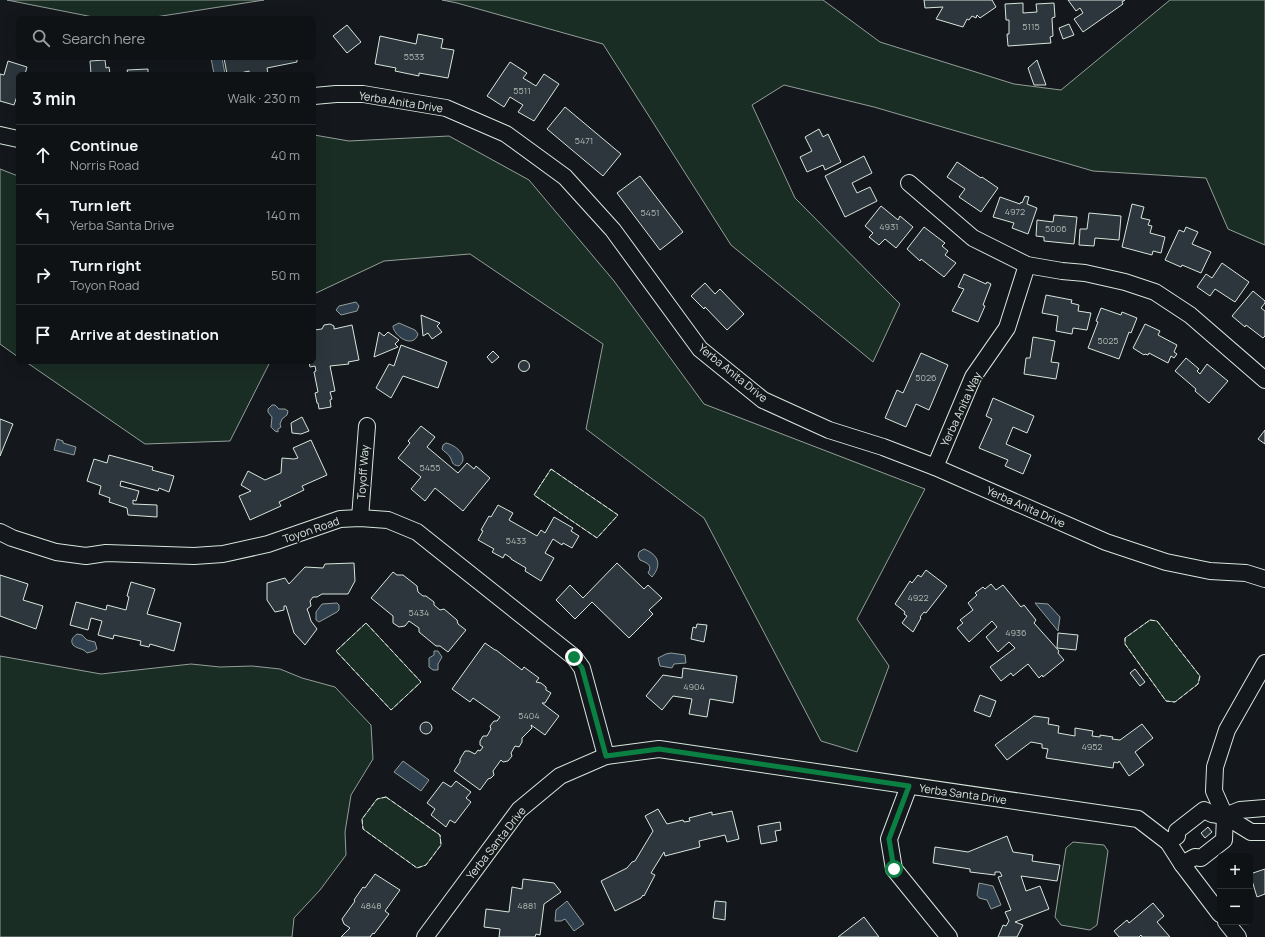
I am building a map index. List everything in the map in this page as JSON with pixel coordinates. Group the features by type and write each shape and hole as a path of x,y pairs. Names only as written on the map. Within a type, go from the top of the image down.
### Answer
{"street":[{"name":"Yerba Anita Drive","path":"316,96 363,94 446,108 506,134 565,177 613,230 700,349 763,400 829,430 883,447 934,467 1106,542 1174,563 1210,571 1246,573 1265,579"},
{"path":"0,135 16,139"},
{"path":"909,184 974,238 1026,265 1085,273 1124,282 1155,292 1190,315 1265,380"},
{"name":"Yerba Anita Way","path":"934,467 973,377 1007,328 1026,265"},
{"name":"Toyoff Way","path":"360,518 366,426"},
{"name":"Toyon Road","path":"0,532 12,538 56,552 86,556 106,553 194,556 223,554 268,544 340,519 360,518 388,520 417,532 574,657 582,668 606,756"},
{"path":"1220,820 1214,791 1215,767 1227,730 1265,663"},
{"name":"Yerba Santa Drive","path":"425,937 519,810 560,776 606,756 659,749 1138,819 1173,839"},
{"path":"909,786 889,839 894,869 949,937"},
{"path":"1188,861 1220,820 1240,810 1265,808"},
{"path":"1217,909 1173,839 1177,831 1204,810 1220,820 1251,832 1265,832"},
{"path":"1228,925 1238,937"}],"green space":[{"path":"7,0 264,0 162,16 88,16"},
{"path":"442,0 823,0 880,42 1014,84 1061,90 1170,0 1265,0 1265,245 1228,229 1206,178 1093,171 874,107 784,85 752,105 795,198 900,304 873,362 731,245 603,44"},
{"path":"316,135 349,141 449,136 529,180 614,281 704,404 925,489 857,619 889,666 857,752 821,741 704,518 586,429 603,344 470,254 384,261 316,293"},
{"path":"0,169 16,175 16,356 0,344"},
{"path":"29,364 269,364 230,441 145,444"},
{"path":"551,469 618,515 597,538 534,495"},
{"path":"1150,620 1157,621 1200,676 1198,684 1175,702 1166,701 1125,644 1125,638"},
{"path":"366,623 421,682 391,710 336,651"},
{"path":"0,656 101,674 191,664 220,667 252,666 280,669 302,678 335,687 371,725 373,759 351,795 345,832 346,855 320,890 294,918 292,937 0,937"},
{"path":"386,797 440,835 441,845 426,865 417,868 363,829 362,819 377,799"},
{"path":"1073,842 1104,845 1108,851 1097,925 1090,930 1061,925 1055,917 1066,848"}],"water":[{"path":"211,60 222,60 225,72 214,72"},
{"path":"356,302 359,306 357,311 341,315 336,310 339,306"},
{"path":"399,323 415,330 418,334 415,339 408,341 396,333 393,326"},
{"path":"272,405 275,405 279,409 285,409 288,411 287,415 282,419 280,424 281,427 278,429 278,432 271,427 272,417 268,412 268,409"},
{"path":"57,439 63,441 63,443 76,447 74,455 54,450"},
{"path":"446,443 454,446 462,455 462,463 459,466 453,464 449,456 442,449 443,445"},
{"path":"644,549 656,557 658,564 652,577 648,573 650,566 640,560 638,556 639,552"},
{"path":"337,603 339,605 339,610 337,612 319,622 316,620 316,612 322,604"},
{"path":"1035,603 1048,604 1060,617 1058,631"},
{"path":"77,634 82,635 87,640 95,642 97,649 87,653 73,645 73,637"},
{"path":"434,651 438,651 442,657 438,664 438,670 433,670 429,667 429,658 434,655"},
{"path":"671,653 685,655 686,663 674,664 672,668 660,666 658,658"},
{"path":"403,761 429,780 421,791 394,772"},
{"path":"979,883 993,886 1001,905 991,909 987,900 979,898 977,895"},
{"path":"567,901 584,924 574,931 565,919 555,921 556,910"}],"building":[{"path":"924,0 992,0 996,7 980,18 977,15 976,18 972,16 969,20 967,19 963,27 936,19 943,7 925,8"},
{"path":"1068,0 1125,0 1122,2 1123,4 1083,32 1074,19 1083,13 1080,8 1076,11"},
{"path":"1023,3 1023,13 1037,12 1036,4 1054,3 1055,17 1052,18 1053,36 1050,37 1051,43 1008,46 1007,34 1009,34 1009,20 1006,20 1005,4"},
{"path":"1069,24 1074,35 1063,39 1059,28"},
{"path":"347,25 361,42 347,53 333,36"},
{"path":"418,34 443,39 441,48 454,50 448,78 419,73 419,76 395,71 396,68 375,64 380,36 416,44"},
{"path":"105,60 106,68 109,67 110,72 91,72 90,61"},
{"path":"224,60 297,60 297,62 267,68 268,72 227,72"},
{"path":"1037,60 1046,85 1034,85 1028,68"},
{"path":"8,61 27,67 26,72 16,72 16,99 14,105 0,101 0,74 4,75"},
{"path":"510,62 527,73 523,78 536,86 544,74 559,84 534,121 518,112 523,105 510,97 504,107 487,96"},
{"path":"148,69 148,72 128,72 127,70"},
{"path":"565,107 621,154 603,176 547,129"},
{"path":"819,129 823,137 828,134 841,162 825,170 823,165 807,172 800,157 812,151 805,137"},
{"path":"864,156 872,173 852,183 857,193 870,187 877,201 845,217 825,176"},
{"path":"957,162 998,188 981,212 959,197 965,189 947,177"},
{"path":"640,176 683,232 660,250 617,193"},
{"path":"1025,196 1029,197 1027,204 1037,208 1028,234 1012,228 1014,223 993,217 1000,197 1020,204"},
{"path":"1132,204 1144,207 1141,218 1150,220 1148,225 1152,226 1150,233 1165,237 1161,253 1153,251 1152,255 1122,247"},
{"path":"881,206 898,220 900,216 913,227 896,248 885,239 879,245 869,237 873,233 865,226"},
{"path":"1089,213 1121,216 1119,240 1095,238 1094,246 1079,245 1080,229 1087,229"},
{"path":"1054,215 1077,217 1074,244 1044,241 1044,237 1036,236 1037,220 1053,222"},
{"path":"924,227 945,243 942,246 948,251 945,255 956,263 944,277 921,259 920,261 907,249"},
{"path":"1186,227 1198,232 1192,244 1211,252 1201,273 1165,260 1179,230 1184,232"},
{"path":"1222,263 1249,282 1235,302 1215,289 1210,296 1197,287 1206,274 1212,278"},
{"path":"964,274 986,284 987,282 991,284 983,305 985,306 978,322 952,311 964,289 958,287"},
{"path":"705,283 715,294 720,289 744,314 727,330 705,307 704,309 691,296"},
{"path":"1253,291 1265,301 1261,308 1265,311 1265,336 1263,338 1246,325 1245,327 1232,316"},
{"path":"1046,295 1072,300 1071,303 1079,305 1078,311 1091,313 1087,330 1073,328 1072,334 1056,331 1058,316 1042,313"},
{"path":"1101,308 1121,315 1122,312 1137,318 1131,333 1129,332 1119,359 1088,348 1098,322 1096,321"},
{"path":"421,315 440,323 437,326 442,332 432,339 428,333 423,336"},
{"path":"330,324 334,326 334,329 352,325 359,360 348,362 349,364 330,366 335,391 330,392 332,399 330,400 331,407 319,409 315,393 318,392 314,372 316,371 315,366 310,367 309,364 316,364 316,330 322,329 324,325"},
{"path":"1145,324 1160,331 1158,335 1177,345 1174,352 1177,354 1174,358 1171,356 1168,363 1149,353 1148,355 1144,355 1133,348"},
{"path":"379,332 384,336 388,332 399,340 395,344 398,347 374,357"},
{"path":"1033,337 1055,341 1051,362 1059,363 1056,379 1024,374 1026,358 1030,358"},
{"path":"401,345 447,362 438,388 403,376 391,398 376,388 389,364 394,366"},
{"path":"493,351 499,357 492,363 487,357"},
{"path":"921,353 948,365 929,410 916,404 906,427 885,418 897,390 903,393"},
{"path":"1186,358 1199,369 1197,371 1200,374 1207,364 1228,381 1209,403 1195,391 1196,389 1175,371"},
{"path":"522,361 526,361 528,362 528,370 522,371 519,368 519,364"},
{"path":"993,398 1034,416 1027,433 1013,427 1006,444 1031,455 1023,474 1005,466 1008,460 979,448 992,419 986,416"},
{"path":"302,417 309,431 301,434 292,433 291,423"},
{"path":"0,419 13,424 0,456"},
{"path":"421,426 435,437 427,447 458,473 467,463 474,469 476,466 490,478 463,511 435,488 425,501 411,489 421,477 398,458 410,443 408,441"},
{"path":"1265,430 1265,444 1258,439"},
{"path":"311,440 327,475 302,486 304,490 279,502 281,506 250,520 239,496 251,491 241,485 248,471 265,480 281,473 282,458 298,458 293,448"},
{"path":"109,455 153,467 152,470 174,476 169,492 159,488 158,491 121,481 120,486 139,491 136,501 133,500 133,504 157,505 157,517 128,515 127,508 109,502 110,498 99,494 101,486 87,481 94,459 107,463"},
{"path":"498,505 513,513 509,520 537,536 541,530 545,533 554,517 573,528 571,531 579,536 572,548 563,543 562,545 553,539 545,553 554,558 541,581 525,571 526,568 505,554 503,558 492,552 494,549 478,540 483,531 481,530 489,516 491,517"},
{"path":"354,563 355,581 348,594 322,594 317,597 313,597 310,601 311,606 307,609 311,621 317,629 305,645 294,633 286,606 284,606 284,610 275,612 267,600 267,583 285,578 289,584 305,567 323,568 325,564"},
{"path":"617,563 644,589 648,585 662,598 649,610 653,614 629,638 592,602 575,619 556,600 570,585 583,598"},
{"path":"926,570 947,586 926,613 924,612 920,617 921,618 913,632 902,623 907,616 904,614 905,612 895,604 910,581 912,583 918,575 921,577"},
{"path":"393,572 397,575 403,575 417,586 418,592 434,602 434,605 440,610 444,609 466,630 448,652 440,646 436,646 419,632 419,628 409,621 405,626 399,627 393,623 393,616 371,598"},
{"path":"0,575 28,584 23,600 43,606 36,629 0,616"},
{"path":"131,582 155,589 147,614 181,623 174,651 150,644 149,647 140,645 141,641 114,635 113,639 98,635 102,621 91,618 88,630 70,625 76,602 106,610 107,605 126,610 129,597 127,596"},
{"path":"991,584 996,590 1003,585 1021,607 1024,605 1036,620 1034,623 1059,651 1058,653 1064,660 1043,677 1042,675 1039,678 1028,664 1013,676 1011,673 1001,681 990,667 1015,648 1009,642 998,652 986,637 997,627 992,621 969,642 957,628 963,623 960,620 973,610 968,603 977,595 975,593 983,587 985,589"},
{"path":"697,624 707,625 704,642 691,639 693,627 696,628"},
{"path":"1058,633 1078,635 1076,650 1057,648"},
{"path":"485,643 522,670 524,667 539,678 536,682 541,683 546,687 546,690 551,693 545,703 542,703 559,716 545,735 531,725 532,728 522,738 522,742 519,747 515,746 511,753 512,756 508,761 503,762 501,760 493,771 494,775 488,779 480,790 454,771 465,751 475,754 478,750 480,751 483,747 480,745 480,741 483,736 487,736 491,729 490,726 500,717 473,698 470,702 452,689"},
{"path":"683,668 737,676 733,703 710,699 707,717 689,714 692,699 673,696 662,710 646,696 663,675 682,678"},
{"path":"1135,669 1145,682 1140,686 1130,673"},
{"path":"980,695 996,701 990,717 974,711"},
{"path":"1034,716 1049,718 1048,724 1059,726 1058,733 1075,736 1075,728 1093,731 1092,736 1100,737 1100,735 1113,737 1112,739 1120,740 1142,724 1153,738 1135,752 1144,765 1129,776 1119,761 1118,763 1114,762 1113,768 1046,758 1048,749 1042,748 1042,744 1031,742 1007,760 995,745"},
{"path":"426,722 430,724 432,728 430,732 426,734 422,732 420,728 422,724"},
{"path":"456,781 471,792 466,798 471,802 455,823 450,820 446,827 431,815 435,809 427,803 443,782 451,787"},
{"path":"658,809 667,824 683,820 684,822 690,821 689,818 712,812 712,815 732,811 739,839 727,842 725,835 699,841 700,847 665,856 664,852 651,873 655,875 644,896 643,895 641,898 615,911 601,881 627,868 632,862 635,861 653,831 645,816"},
{"path":"780,822 781,830 775,831 777,841 761,844 758,826"},
{"path":"1208,827 1212,832 1205,838 1201,833"},
{"path":"1007,836 1013,852 1033,855 1032,861 1060,865 1057,881 1021,876 1026,891 1040,886 1049,909 1015,922 1023,925 1017,937 998,937 1003,925 1006,926 1009,921 1005,912 1011,910 998,877 1002,876 1000,872 995,872 995,875 970,872 970,869 933,863 935,847 968,852"},
{"path":"1265,869 1265,894 1257,897 1253,884 1253,873"},
{"path":"375,874 400,890 385,911 389,914 370,937 341,937 350,928 344,924 342,919 363,887 365,888"},
{"path":"523,879 554,883 561,892 544,904 540,935 536,934 535,937 499,937 500,929 484,927 486,909 509,912 512,887 522,889"},
{"path":"715,901 726,902 725,920 713,918"},
{"path":"1153,903 1164,916 1157,922 1170,937 1142,937 1141,935 1139,937 1119,937 1114,931 1127,920 1129,923"},
{"path":"864,917 879,937 838,937"}],"fence":[{"path":"551,469 618,515 597,538 534,495 551,469"},
{"path":"1150,620 1157,621 1200,676 1198,684 1175,702 1166,701 1125,644 1125,638 1150,620"},
{"path":"366,623 421,682 391,710 336,651 366,623"},
{"path":"386,797 440,835 441,845 426,865 417,868 363,829 362,819 377,799 386,797"}],"route":[{"path":"574,657 582,668 606,756 659,749 909,786 889,839 894,869"}]}
